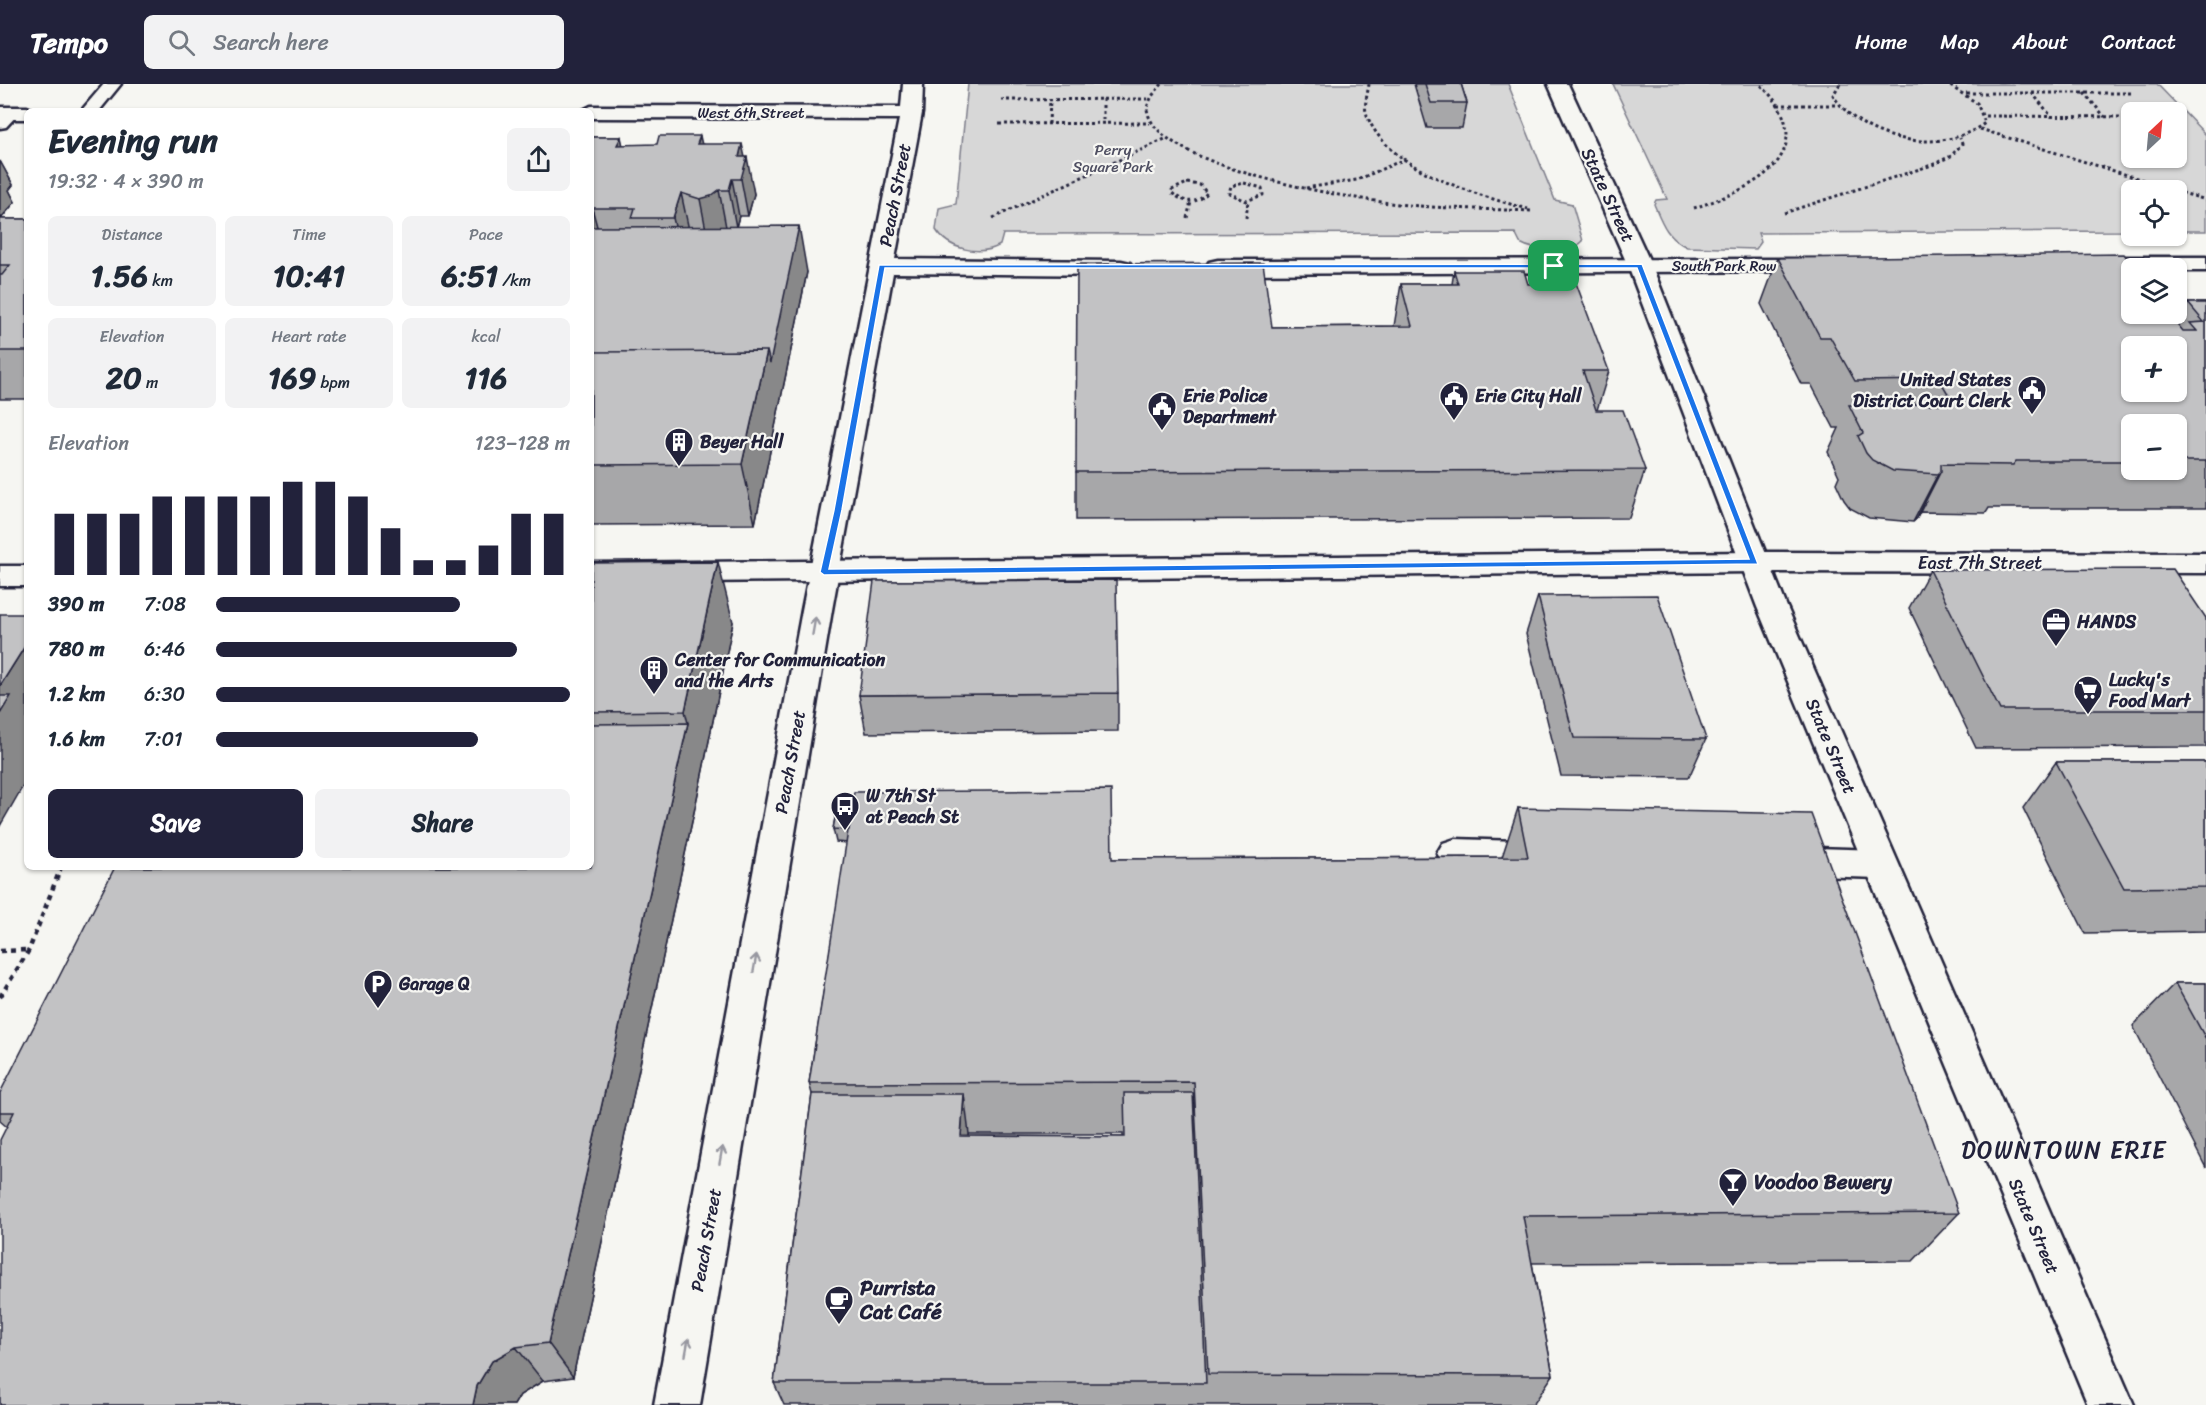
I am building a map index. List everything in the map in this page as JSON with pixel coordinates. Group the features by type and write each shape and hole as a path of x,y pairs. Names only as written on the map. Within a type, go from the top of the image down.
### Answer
{"main road":[{"name":"Peach Street","path":"677,1405 824,572 838,510 911,113 913,84"},
{"name":"State Street","path":"1558,84 1640,266 1755,562 1880,864 2110,1405"},
{"name":"West 6th Street","path":"594,112 911,113"},
{"path":"2064,265 2206,264"},
{"path":"882,266 1141,268"},
{"name":"South Park Row","path":"1198,267 1840,266"},
{"name":"East 7th Street","path":"594,573 1755,562 2206,564"},
{"path":"0,576 24,576"},
{"path":"1455,853 1574,856"},
{"path":"1754,861 1880,864"}],"lane":[{"path":"93,108 113,84"}],"path":[{"path":"1162,84 1148,99 1147,111 1150,123 1167,138 1230,168 1298,188 1383,203 1531,211 1456,188 1405,159 1371,123 1365,101 1369,84"},
{"path":"1695,208 1737,194 1765,177 1778,165 1788,135 1778,105 1760,84"},
{"path":"1840,84 1833,95 1836,105 1852,120 1906,138 1960,138 1980,129 1985,116 1977,103 1965,93 1947,84"},
{"path":"2032,92 2052,117"},
{"path":"2083,92 2105,117"},
{"path":"1965,93 2132,93"},
{"path":"1049,124 1050,99"},
{"path":"1103,99 1103,123"},
{"path":"1001,100 1148,99"},
{"path":"1778,105 1836,105"},
{"path":"1985,116 2121,117"},
{"path":"999,124 1150,123"},
{"path":"1980,129 2141,180"},
{"path":"993,218 1167,138"},
{"path":"1784,213 1932,165 1951,156 1962,144 1960,138"},
{"path":"1298,188 1345,184 1368,178 1405,159"},
{"path":"1187,183 1205,188 1207,194 1205,197 1191,202 1178,199 1172,194 1172,189 1187,183"},
{"path":"1244,183 1262,188 1264,191 1260,198 1248,201 1231,196 1229,189 1244,183"},
{"path":"2187,194 2206,200"},
{"path":"1246,218 1248,201"},
{"path":"1187,218 1191,202"},
{"path":"0,997 29,950 60,870"},
{"path":"0,951 29,950"}],"green space":[{"name":"Perry Square Park","path":"968,84 1508,84 1555,200 1572,204 1583,241 1562,250 1544,250 1520,243 1515,233 1003,234 1000,245 992,249 974,251 965,249 948,242 936,230 939,208 956,204"},
{"path":"1613,84 2157,84 2174,102 2121,102 2121,168 2187,168 2187,115 2206,135 2206,231 2187,231 2187,180 2121,180 2121,231 1758,233 1761,242 1756,249 1687,247 1675,239 1663,224 1654,204 1656,200 1667,199"}],"building":[{"path":"1425,84 1461,84 1467,103 1431,103"},
{"path":"659,136 700,136 697,144 742,144 739,157 747,157 741,179 732,179 729,190 719,190 711,196 700,199 681,193 673,218 632,218 635,208 594,208 594,137 621,137 617,145 657,144"},
{"path":"0,219 24,219 24,351 0,351 0,275 10,265 0,265"},
{"path":"799,226 770,363 767,351 594,352 594,227"},
{"path":"2124,254 2127,258 2121,258 2121,324 2177,324 2183,331 2197,331 2190,323 2204,322 2188,303 2206,303 2206,461 2187,461 2187,414 2121,414 2121,461 2016,461 2013,465 1941,464 1941,471 1938,474 1893,471 1872,460 1866,453 1858,436 1863,433 1849,405 1950,404 1950,397 1940,380 1855,381 1830,337 1820,337 1778,258"},
{"path":"1263,263 1272,327 1412,326 1401,284 1458,284 1454,271 1524,271 1528,284 1576,283 1609,371 1583,371 1596,410 1623,410 1645,470 1076,472 1077,264"},
{"path":"767,351 742,464 594,465 594,352"},
{"path":"718,562 685,711 594,712 594,563"},
{"path":"2173,569 2206,618 2206,710 2000,710 1930,570"},
{"path":"1116,580 1118,693 859,695 874,581"},
{"path":"1657,595 1706,739 1574,738 1538,596"},
{"path":"0,614 24,614 24,648 0,686"},
{"path":"0,696 11,696 0,714"},
{"name":"Garage Q","path":"688,723 548,1343 516,1347 492,1361 477,1386 473,1405 0,1405 0,1140 14,1112 0,1112 0,1093 113,870 594,870 594,724"},
{"path":"2056,762 2206,762 2206,887 2124,888"},
{"path":"1111,790 1112,859 1528,857 1518,808 1811,814 1959,1213 1523,1216 1553,1375 1208,1374 1194,1082 809,1083 854,792"},
{"path":"838,802 853,803 849,830 833,829"},
{"path":"2175,983 2206,983 2206,1039"},
{"path":"1124,1093 1193,1093 1206,1383 774,1383 812,1094 964,1094 961,1136 1125,1137"}],"place":[{"name":"United States District Court Clerk","path":"2032,416"},
{"name":"Erie City Hall","path":"1454,422"},
{"name":"Erie Police Department","path":"1162,432"},
{"name":"Beyer Hall","path":"679,468"},
{"name":"HANDS","path":"2056,648"},
{"name":"Center for Communication and the Arts","path":"654,696"},
{"name":"Lucky's Food Mart","path":"2088,716"},
{"name":"W 7th St at Peach St","path":"845,832"},
{"name":"Garage Q","path":"378,1010"},
{"name":"Voodoo Bewery","path":"1733,1208"},
{"name":"Purrista Cat Café","path":"839,1326"}],"district":[{"name":"DOWNTOWN ERIE","path":"2064,1150"}],"route":[{"path":"882,266 1118,268 1554,266 1640,266 1755,562 1001,568 824,572 835,528 882,266"}]}
